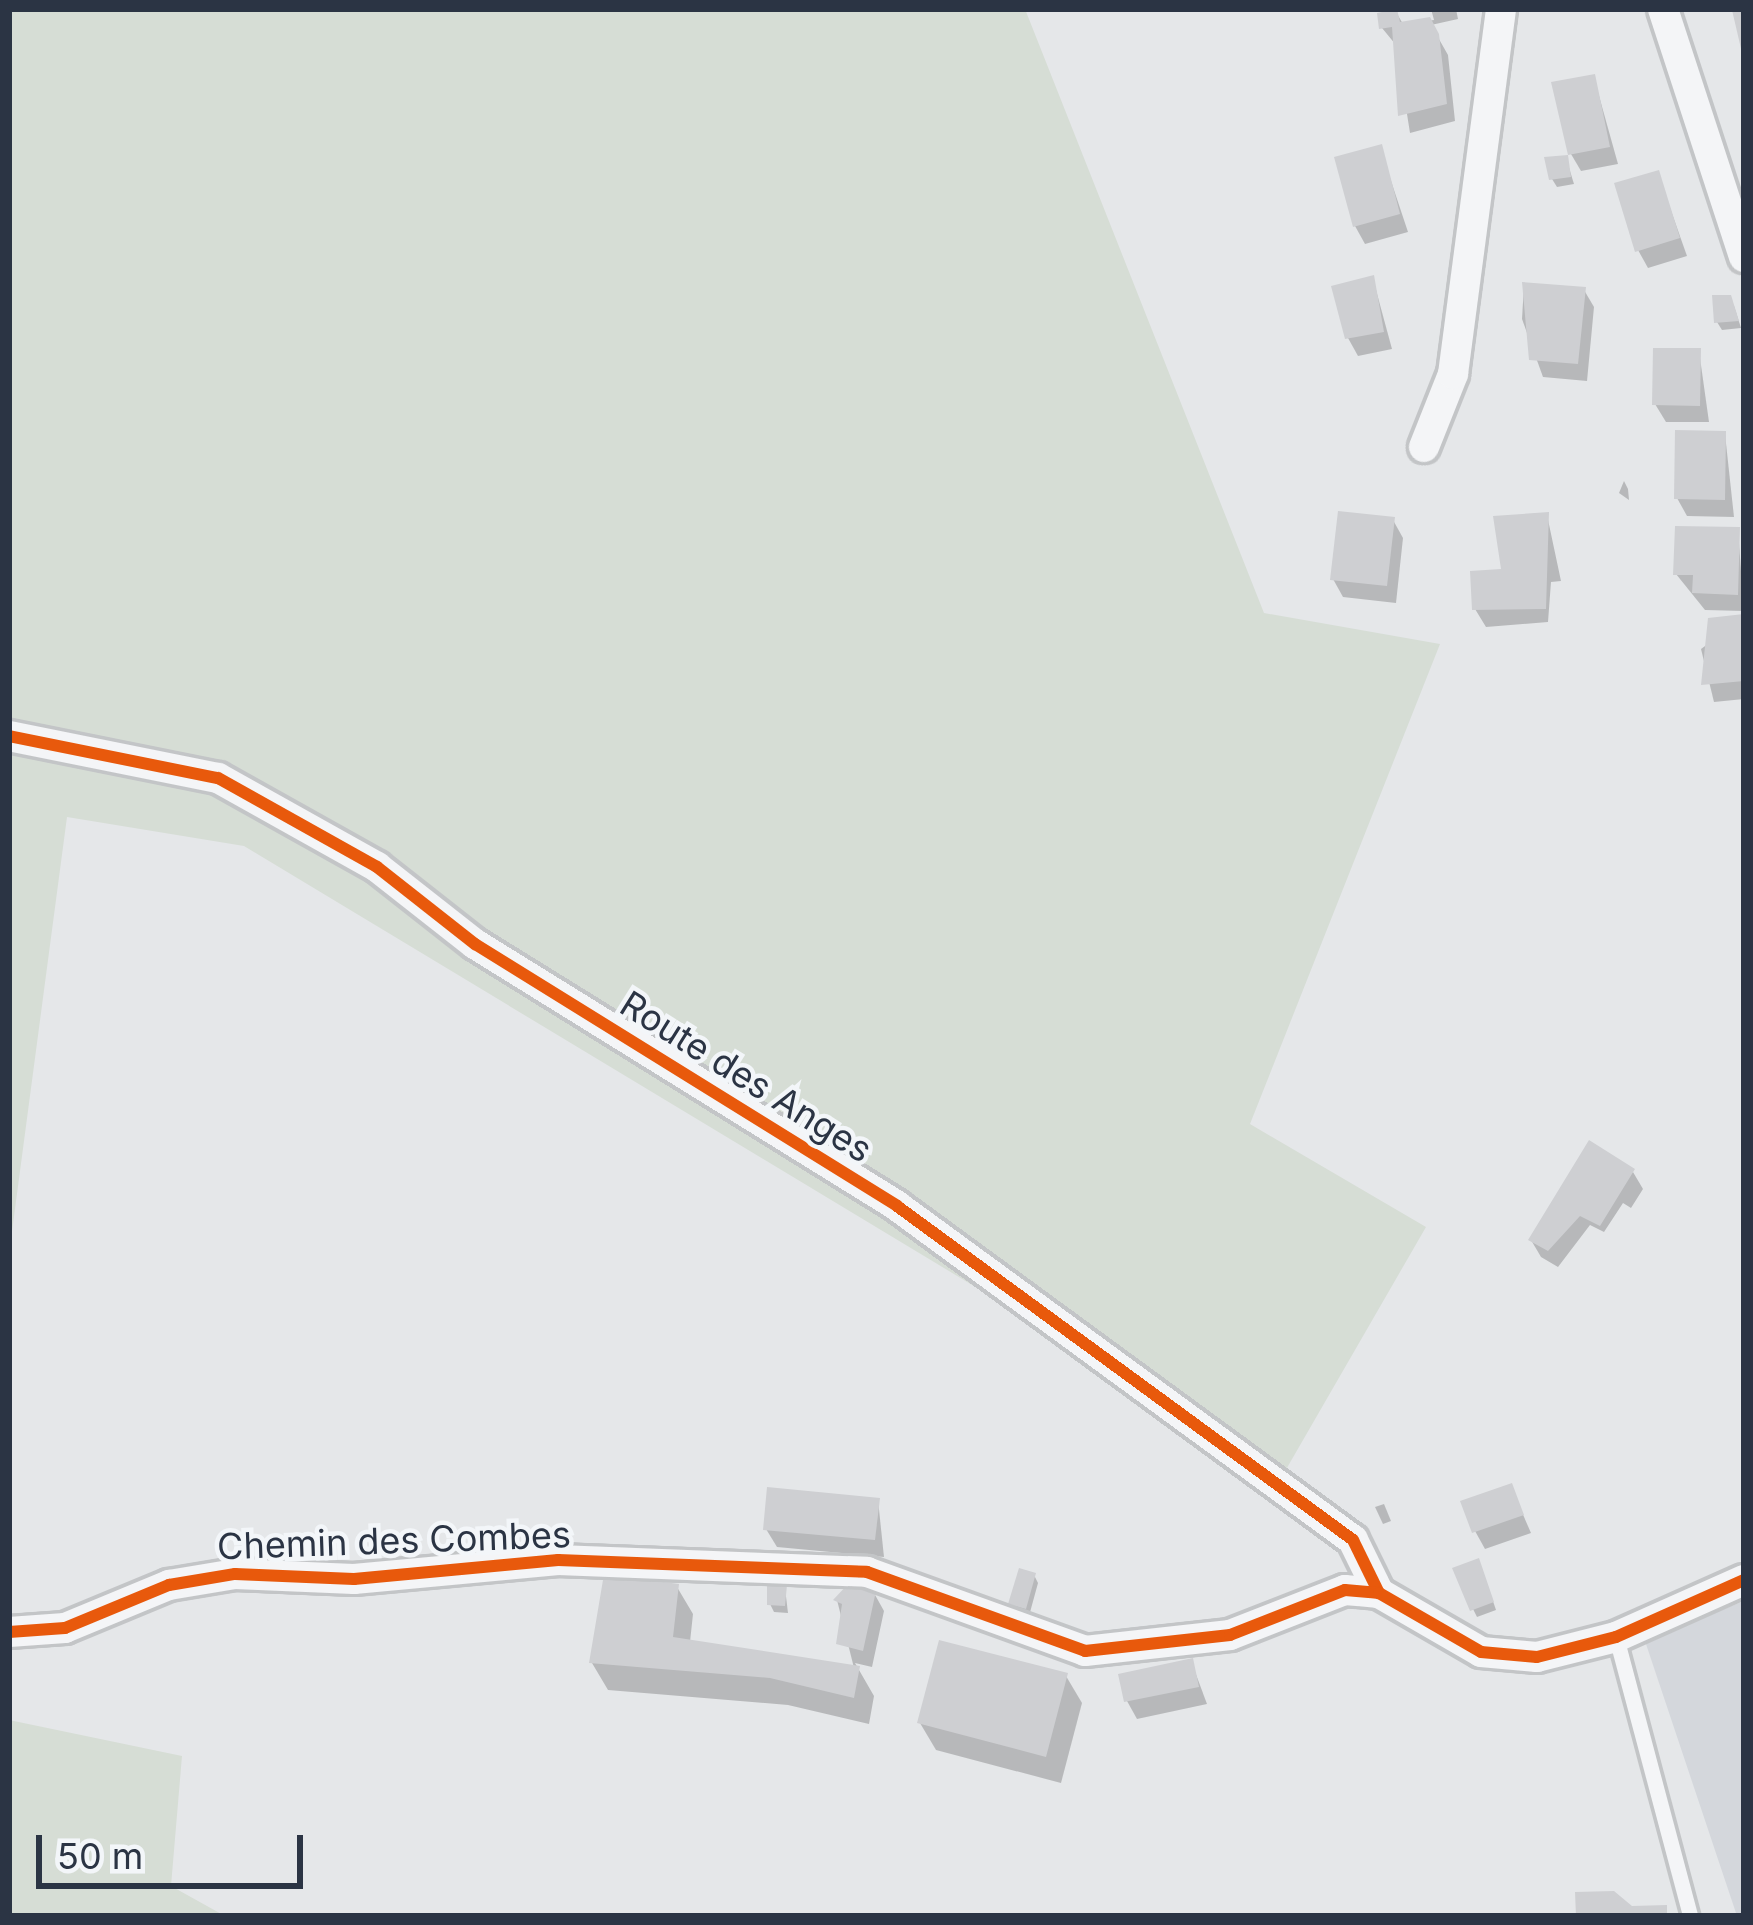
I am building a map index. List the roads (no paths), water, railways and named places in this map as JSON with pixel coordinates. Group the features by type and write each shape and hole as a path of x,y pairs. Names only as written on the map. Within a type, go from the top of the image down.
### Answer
{"street":[{"path":"1424,447 1453,374 1501,9"},
{"path":"1663,9 1744,257"},
{"name":"Route des Anges","path":"9,736 218,778 377,868 475,944 897,1205 1353,1540 1379,1592"},
{"name":"Chemin des Combes","path":"9,1632 65,1628 170,1585 235,1574 354,1580 558,1561 867,1572 1084,1651 1230,1635 1345,1590 1379,1592"},
{"path":"1379,1592 1481,1652 1537,1657 1616,1637 1744,1580"}],"lane":[{"path":"1616,1637 1690,1916"}]}
